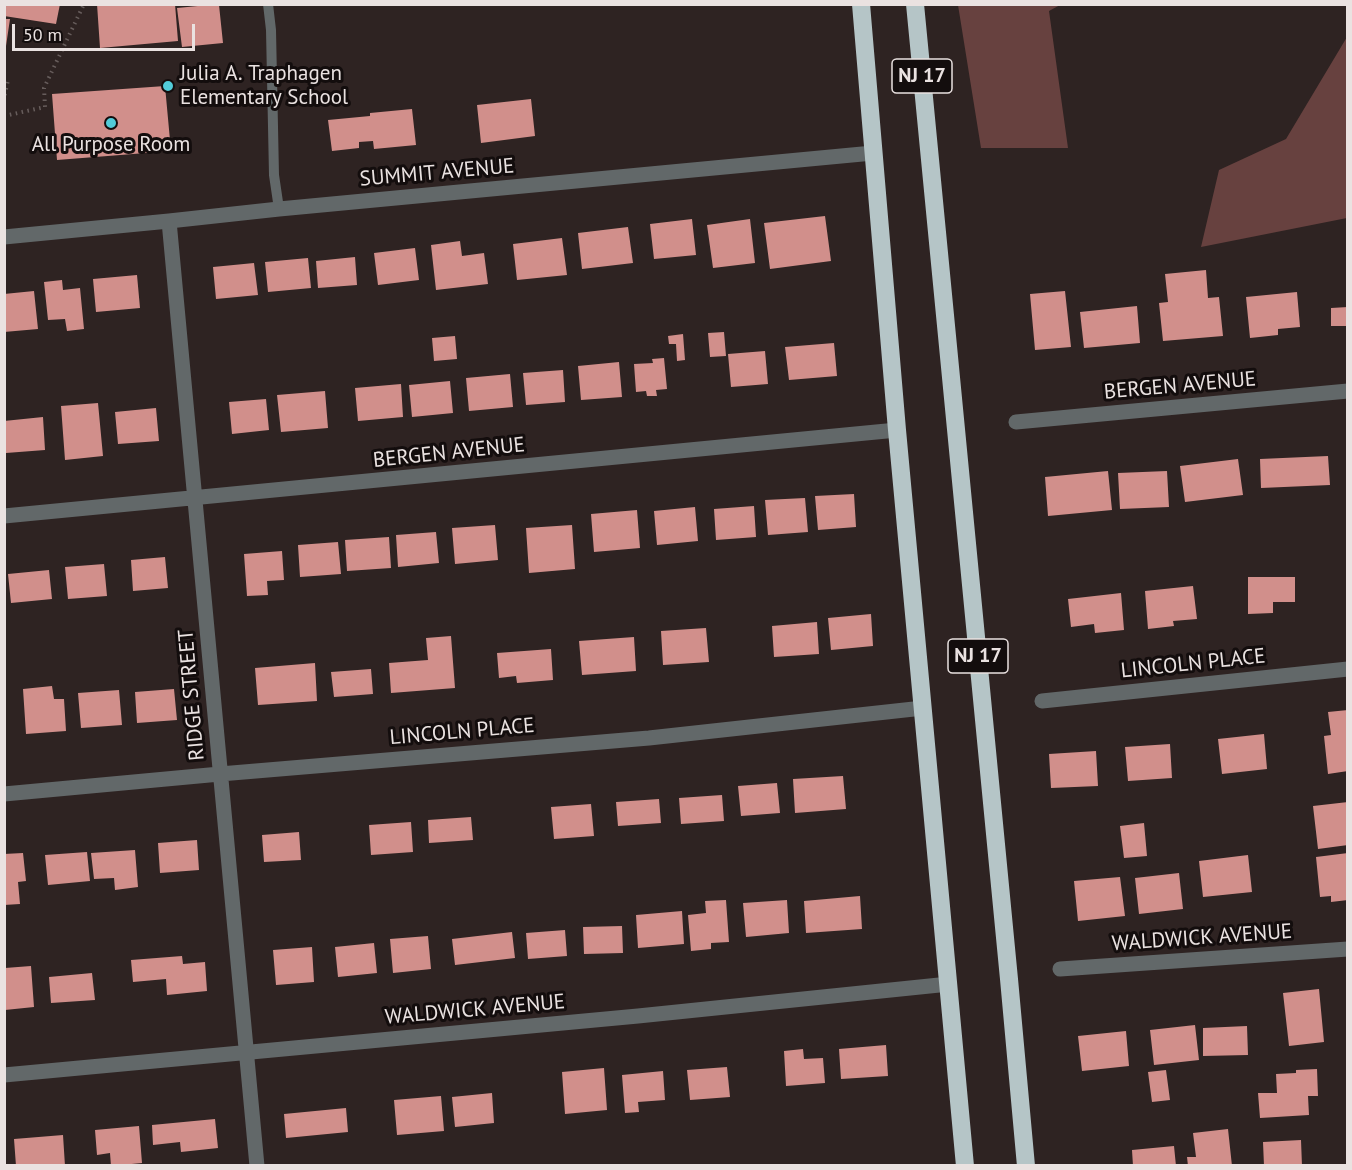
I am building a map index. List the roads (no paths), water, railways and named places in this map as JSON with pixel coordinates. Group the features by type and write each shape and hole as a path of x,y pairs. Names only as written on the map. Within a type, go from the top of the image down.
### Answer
{"highway":[{"name":"NJ 17","path":"861,4 897,430 965,1166"},
{"name":"NJ 17","path":"915,4 1026,1166"}],"street":[{"name":"SUMMIT AVENUE","path":"4,237 873,153"},
{"name":"RIDGE STREET","path":"169,221 257,1166"},
{"name":"BERGEN AVENUE","path":"1016,422 1347,391"},
{"name":"BERGEN AVENUE","path":"4,516 897,430"},
{"name":"LINCOLN PLACE","path":"1042,701 1347,669"},
{"name":"LINCOLN PLACE","path":"4,794 650,738 923,708"},
{"name":"WALDWICK AVENUE","path":"1060,969 1347,949"},
{"name":"WALDWICK AVENUE","path":"4,1075 627,1017 949,984"}],"lane":[{"path":"268,4 271,30 274,175 279,209"}],"place":[{"name":"Julia A. Traphagen Elementary School","path":"168,86"},
{"name":"All Purpose Room","path":"111,123"}]}
